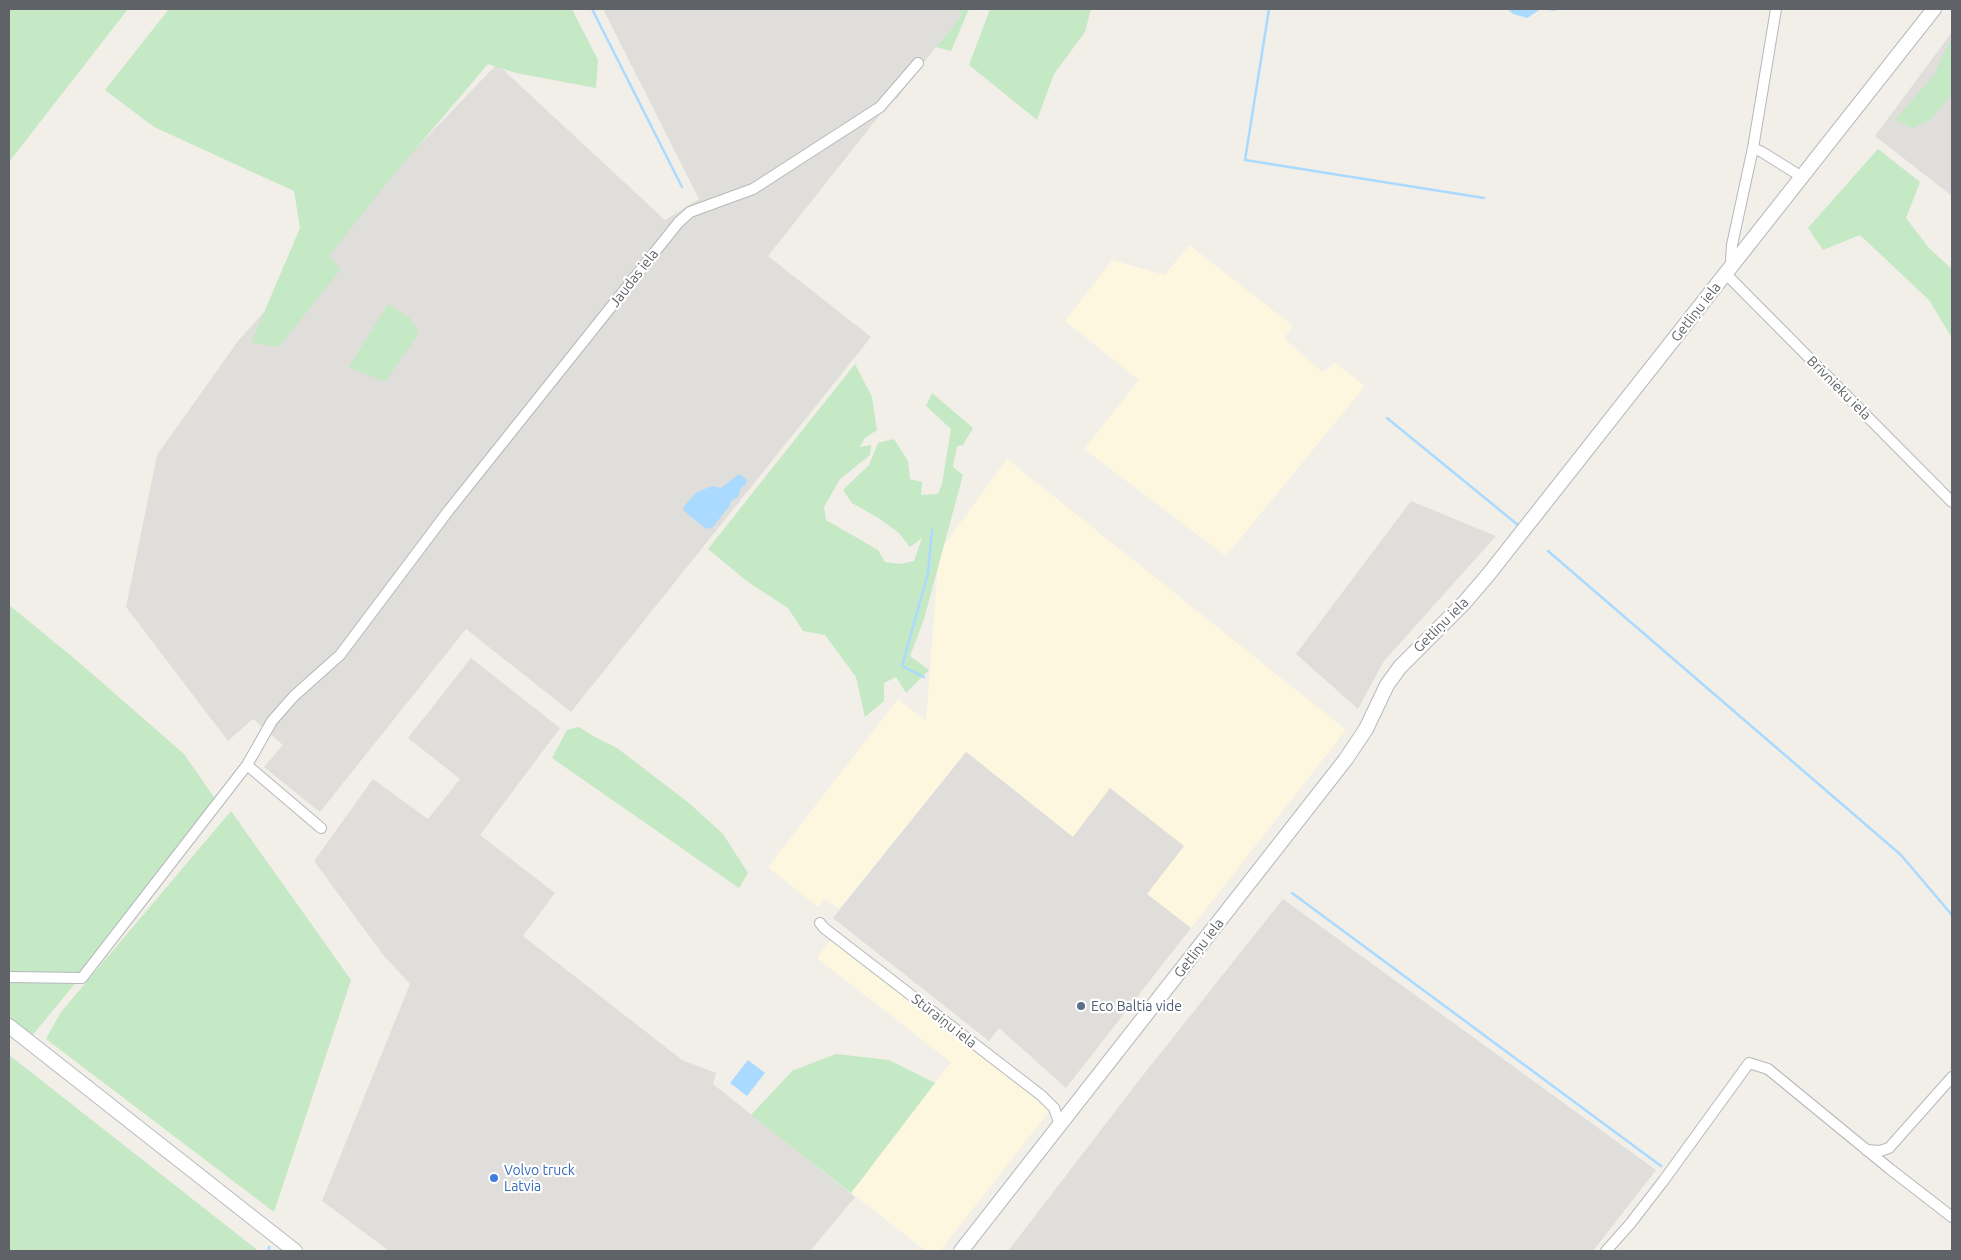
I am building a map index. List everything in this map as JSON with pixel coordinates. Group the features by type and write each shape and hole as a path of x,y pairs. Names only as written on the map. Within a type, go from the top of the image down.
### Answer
{"street":[{"path":"1730,269 1732,246 1753,148 1776,9"},
{"name":"Getliņu iela","path":"961,1251 1346,760 1366,729 1387,685 1400,667 1464,603 1488,575 1934,9"},
{"name":"Jaudas iela","path":"9,977 82,978 247,764 272,721 294,696 340,655 449,510 678,223 690,212 753,189 880,107 918,63"},
{"path":"1753,148 1802,177"},
{"name":"Brīvnieku iela","path":"1730,269 1952,502"},
{"path":"247,764 322,828"},
{"name":"Stūraiņu iela","path":"820,923 1042,1096 1054,1108 1060,1125"},
{"path":"9,1026 295,1251"},
{"path":"1606,1251 1630,1224 1749,1063 1768,1069 1865,1150 1952,1217"},
{"path":"1865,1150 1880,1151 1889,1148 1952,1077"}],"shaded area":[{"path":"603,9 958,9 961,14 959,19 916,72 897,99 891,101 768,256 871,337 571,712 466,629 320,812 264,767 283,745 253,719 228,741 126,607 157,455 238,341 331,237 497,64 665,220 699,199"},
{"path":"1952,32 1952,196 1875,136"},
{"path":"1189,245 1293,326 1284,338 1322,372 1335,363 1365,386 1226,556 1084,449 1139,380 1065,321 1112,260 1165,275"},
{"path":"1007,459 1346,730 1191,928 1147,894 1110,788 1073,837 967,752 839,909 825,899 818,907 768,867 898,699 926,721 939,552"},
{"path":"1411,501 1496,536 1384,661 1358,709 1296,654"},
{"path":"471,658 560,728 480,835 555,893 523,936 682,1060 716,1073 713,1084 855,1197 810,1251 389,1251 322,1201 410,984 384,956 314,861 373,779 428,819 460,779 408,738"},
{"name":"Eco Baltia vide","path":"966,752 1073,837 1110,788 1184,846 1147,894 1191,928 1066,1088 999,1028 989,1041 833,918"},
{"path":"1283,899 1656,1170 1593,1251 1008,1251 1140,1079"},
{"path":"831,939 1050,1110 940,1251 926,1251 851,1193 951,1062 817,958"}],"green space":[{"path":"9,9 128,9 9,162"},
{"path":"169,9 572,9 598,60 596,88 516,73 488,64 385,185 329,256 341,269 279,347 251,343 300,228 294,191 154,127 105,90"},
{"path":"958,9 969,9 951,51 936,47 959,19 961,14"},
{"path":"990,9 1091,9 1085,32 1054,74 1037,120 969,65"},
{"path":"1952,37 1952,94 1930,120 1913,128 1895,120 1934,75"},
{"path":"1878,149 1920,182 1906,218 1929,248 1952,269 1952,338 1929,300 1860,235 1823,250 1808,228"},
{"path":"388,304 410,318 419,333 385,382 349,367"},
{"path":"855,364 872,397 877,430 865,438 860,447 871,445 870,455 840,479 824,507 826,520 878,550 885,562 901,564 914,561 922,538 910,547 899,533 880,519 852,503 843,490 869,465 878,443 894,439 908,461 910,479 922,482 921,495 938,494 942,484 951,429 926,406 932,393 973,428 963,445 957,446 953,467 963,475 924,619 910,656 929,670 906,693 896,677 884,683 884,701 865,717 856,677 825,635 803,631 788,608 748,582 708,549"},
{"path":"9,605 75,659 184,754 218,803 129,918 31,1037 9,1019"},
{"path":"579,727 617,748 689,803 723,834 748,873 739,888 552,758 567,730"},
{"path":"231,811 351,980 274,1212 46,1039 61,1012"},
{"path":"836,1054 889,1060 935,1083 851,1193 751,1115 792,1071"},
{"path":"9,1055 256,1249 256,1251 9,1251"}],"water":[{"path":"1507,9 1541,9 1527,18 1513,14"},
{"path":"739,474 747,480 745,485 741,488 738,497 731,501 713,527 706,529 683,510 697,492 712,486 721,488"},
{"path":"748,1060 765,1073 747,1096 730,1083"}],"waterway":[{"path":"592,9 682,187"},
{"path":"1269,9 1245,160 1484,198"},
{"path":"1387,418 1518,525"},
{"path":"924,677 902,666 928,573 932,530"},
{"path":"1548,551 1901,855 1952,915"},
{"path":"1292,893 1661,1166"}],"place":[{"name":"Eco Baltia vide","path":"1081,1006"},
{"name":"Volvo truck Latvia","path":"494,1178"}]}
